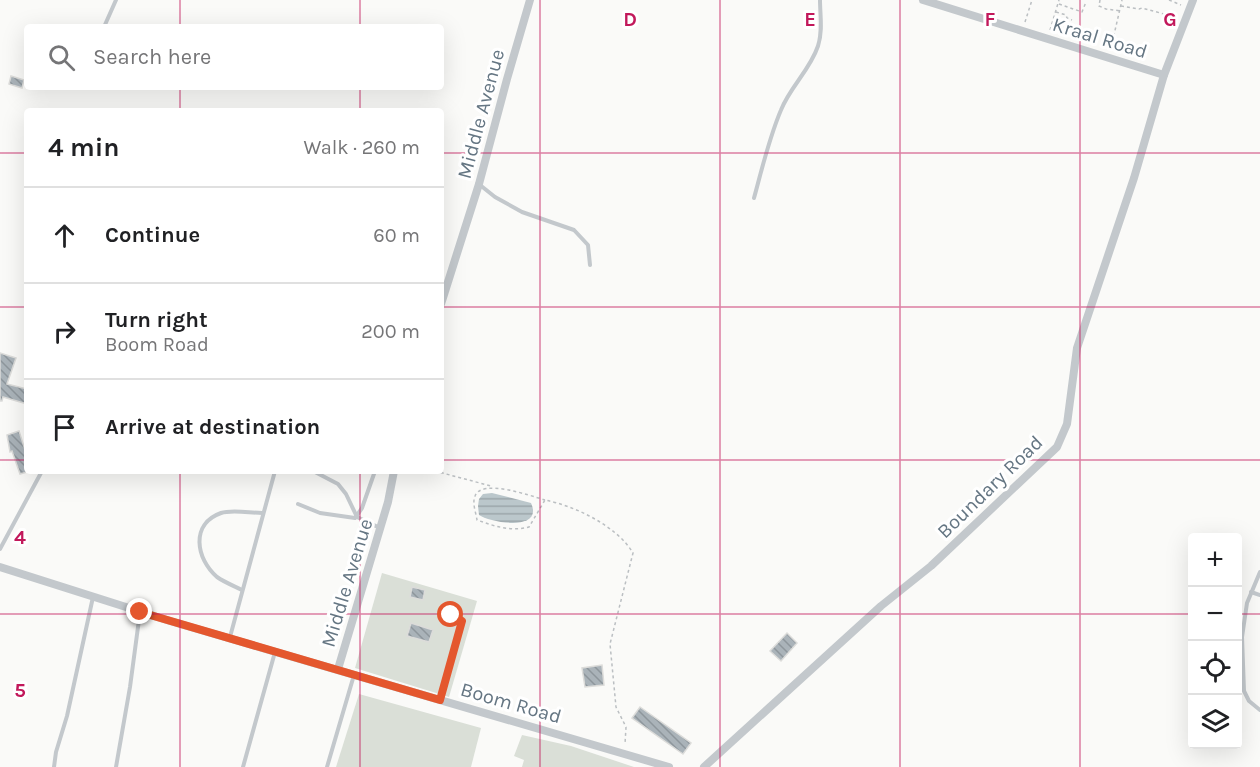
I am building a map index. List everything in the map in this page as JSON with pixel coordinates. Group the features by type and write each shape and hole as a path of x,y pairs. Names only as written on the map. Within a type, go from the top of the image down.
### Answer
{"street":[{"name":"Middle Avenue","path":"444,295 479,184 530,0"},
{"name":"Kraal Road","path":"923,0 1164,75"},
{"name":"Boundary Road","path":"704,767 881,606 932,566 1057,447 1067,424 1077,348 1134,178 1164,75 1192,4"},
{"name":"Middle Avenue","path":"338,669 381,528 393,474"},
{"name":"Boom Road","path":"0,567 140,612 669,767"}],"lane":[{"path":"105,24 116,0"},
{"path":"754,198 786,96 819,45 820,0"},
{"path":"479,184 495,197 515,208 574,230 588,245 590,265"},
{"path":"0,549 40,474"},
{"path":"230,638 274,474"},
{"path":"319,474 338,484 357,516"},
{"path":"357,516 374,474"},
{"path":"298,504 320,513 357,516 381,528"},
{"path":"242,590 217,577 205,562 199,549 200,533 211,517 224,512 262,513"},
{"path":"1260,572 1247,603 1242,638 1243,683 1246,697 1260,710"},
{"path":"1251,592 1260,595"},
{"path":"54,767 56,752 68,716 94,596"},
{"path":"116,767 140,612"},
{"path":"243,767 276,651"},
{"path":"327,767 354,674"}],"path":[{"path":"1022,32 1032,0"},
{"path":"1048,39 1059,0"},
{"path":"1100,0 1099,6 1120,11"},
{"path":"1109,57 1122,0"},
{"path":"1169,0 1192,4"},
{"path":"1058,3 1082,12 1086,2"},
{"path":"1121,6 1142,8 1175,16 1185,22"},
{"path":"1055,12 1066,15 1072,20"},
{"path":"444,474 566,504 599,522 628,545 633,553 610,644 616,707 626,727 624,754"},
{"path":"492,487 480,490 474,497 477,519 503,528 529,527 545,500"},
{"path":"440,700 462,621 441,608"}],"shaded area":[{"path":"492,493 531,503 533,512 530,518 514,523 494,521 479,515 479,499 483,494"},
{"path":"382,573 477,601 449,697 355,668"},
{"path":"359,694 481,728 471,767 336,767"},
{"path":"522,735 571,746 634,767 522,767 524,760 514,756"}],"building":[{"path":"11,76 24,80 22,88 9,84"},
{"path":"0,353 16,358 7,384 24,388 24,403 3,397 0,401"},
{"path":"19,431 24,447 24,473 20,474 12,451 10,452 7,435"},
{"path":"412,587 425,590 423,600 410,597"},
{"path":"411,623 433,630 429,642 407,636"},
{"path":"787,633 797,643 781,661 770,651"},
{"path":"602,665 604,685 585,687 582,668"},
{"path":"640,707 691,743 683,754 632,718"}],"route":[{"path":"140,612 440,700 462,621 451,615"}]}
